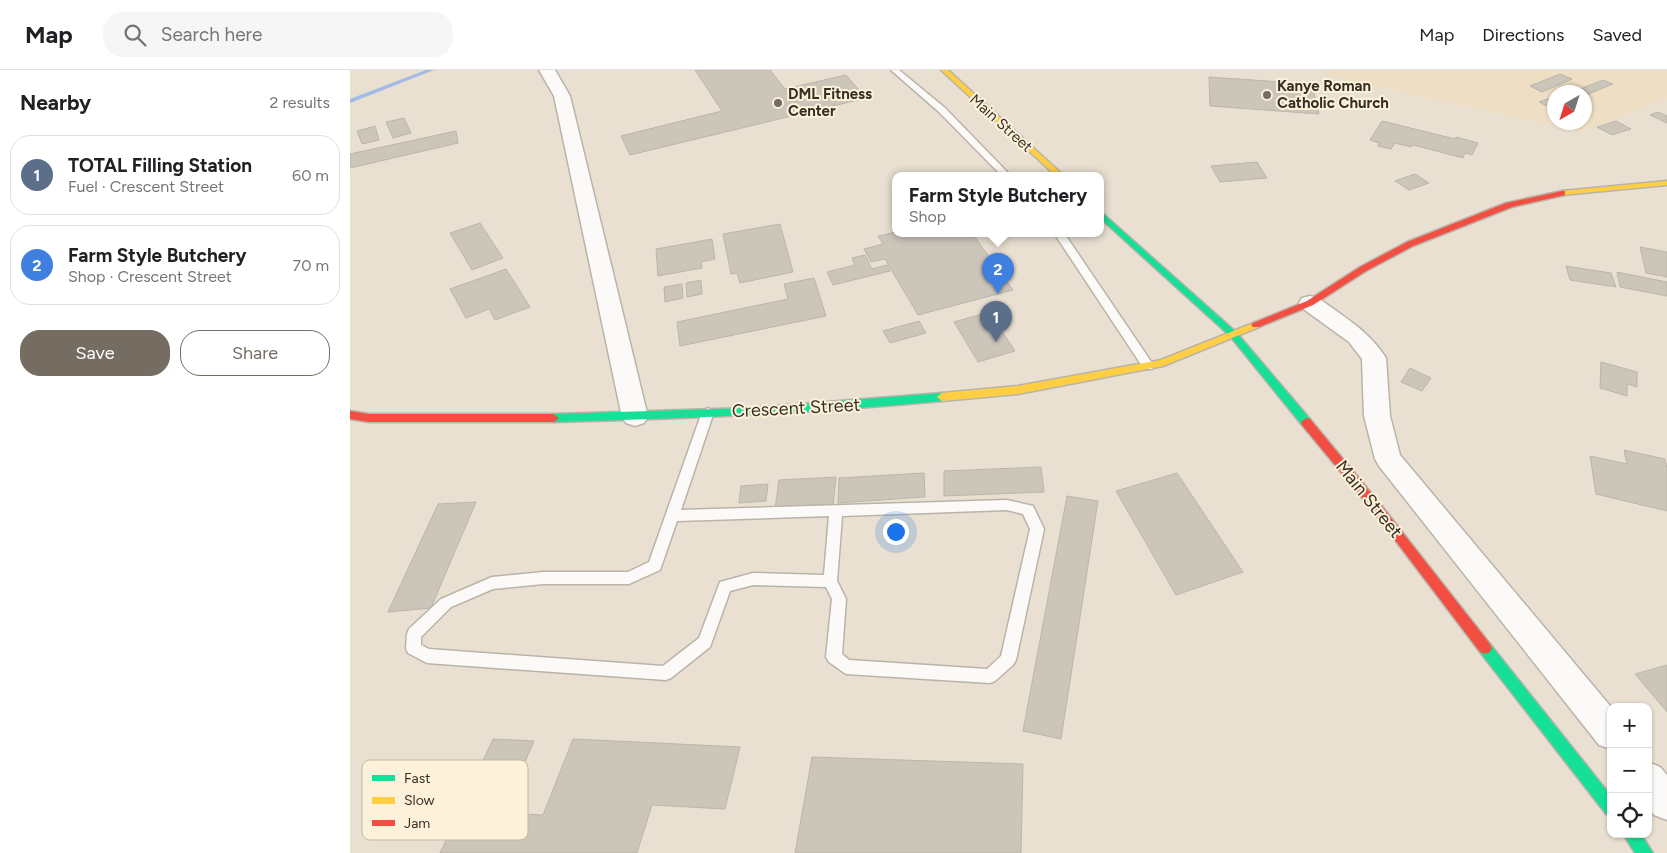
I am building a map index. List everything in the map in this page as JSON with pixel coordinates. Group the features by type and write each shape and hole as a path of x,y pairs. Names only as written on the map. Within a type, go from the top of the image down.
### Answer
{"main road":[{"name":"Main Street","path":"944,70 1056,172"},
{"name":"Crescent Street","path":"350,415 369,418 490,419 635,417 855,406 1018,390 1163,363 1310,303 1363,269 1410,244 1509,205 1557,193 1667,184"},
{"name":"Main Street","path":"1104,217 1233,334 1377,508 1607,804"},
{"path":"1633,838 1645,853"}],"street":[{"path":"547,70 562,96 635,417"},
{"path":"1310,303 1357,337 1374,358 1377,416 1388,459 1607,728"},
{"path":"1652,784 1667,802"}],"lane":[{"path":"895,70 942,110 1003,172"},
{"path":"1062,237 1148,366"},
{"path":"708,412 654,566 629,578 544,578 492,583 446,603 414,634 412,648 427,656 666,673 705,642 725,586 753,579 830,581"},
{"path":"672,516 836,510 1006,505 1028,510 1037,529 1008,660 990,676 846,667 834,657 839,599 830,581 836,510"}],"shaded area":[{"path":"1320,70 1667,70 1667,99 1592,127 1592,85 1547,85 1547,125 1330,76"}],"building":[{"path":"695,70 770,70 785,89 846,75 866,98 630,155 621,136 722,111"},
{"path":"1560,74 1572,79 1558,85 1547,85 1547,90 1542,92 1530,86"},
{"path":"1209,77 1312,84 1319,114 1210,106"},
{"path":"1603,80 1613,84 1592,93 1592,85 1590,85"},
{"path":"1547,99 1547,106 1539,102"},
{"path":"1658,112 1667,116 1667,123 1650,115"},
{"path":"404,118 411,133 393,138 386,122"},
{"path":"1382,121 1478,143 1472,155 1465,153 1463,158 1413,145 1411,147 1395,143 1391,149 1378,146 1379,143 1370,140"},
{"path":"1616,121 1631,129 1612,135 1597,127"},
{"path":"375,126 379,140 362,144 357,131"},
{"path":"456,131 458,143 350,168 350,154"},
{"path":"1257,162 1267,178 1220,182 1211,166"},
{"path":"1415,174 1429,183 1409,190 1395,181"},
{"path":"480,223 503,258 472,270 450,233"},
{"path":"780,224 793,272 740,283 737,273 731,274 723,234"},
{"path":"892,233 892,237 975,237 1013,290 918,315 885,259 871,262 864,249 883,244 878,236"},
{"path":"712,239 715,259 701,262 702,268 658,276 656,249"},
{"path":"1640,247 1667,252 1667,277 1646,273"},
{"path":"865,255 872,269 887,265 890,271 833,285 827,272 855,265 852,258"},
{"path":"1566,266 1611,273 1616,287 1570,280"},
{"path":"506,269 530,307 495,320 489,309 466,318 450,289"},
{"path":"1617,272 1667,282 1667,296 1620,287"},
{"path":"814,278 826,316 680,346 677,322 788,299 784,284"},
{"path":"701,280 702,294 687,297 686,283"},
{"path":"682,284 683,298 665,302 664,287"},
{"path":"989,312 1015,351 978,362 954,322"},
{"path":"919,321 926,333 890,343 883,331"},
{"path":"1601,362 1637,372 1637,387 1627,384 1627,396 1600,388"},
{"path":"1410,368 1431,378 1422,391 1401,382"},
{"path":"1624,450 1665,459 1667,468 1667,511 1596,494 1590,456 1627,464"},
{"path":"1041,467 1044,492 944,496 944,471"},
{"path":"924,473 925,497 838,503 839,478"},
{"path":"1177,473 1243,572 1176,595 1116,491"},
{"path":"836,477 833,506 775,509 779,480"},
{"path":"768,484 766,501 739,503 741,486"},
{"path":"1067,496 1098,501 1061,739 1023,731"},
{"path":"476,502 431,608 388,612 438,504"},
{"path":"1667,665 1667,712 1635,674"},
{"path":"493,739 534,741 526,760 483,760"},
{"path":"573,739 740,747 725,809 652,805 637,853 440,853 446,840 528,840 528,814 543,815"},
{"path":"812,757 1023,764 1021,853 795,853"}],"waterway":[{"path":"350,101 431,70"}],"traffic: fast":[{"path":"1104,217 1233,334 1306,422"},
{"path":"554,418 748,412 942,397"},
{"path":"1485,648 1607,804"},
{"path":"1634,838 1645,853"}],"traffic: slow":[{"path":"944,70 1056,172"},
{"path":"1562,193 1667,183"},
{"path":"942,397 1018,390 1163,363 1256,325"}],"traffic: jam":[{"path":"1256,325 1310,303 1363,269 1410,244 1509,205 1562,193"},
{"path":"350,415 369,418 554,418"},
{"path":"1306,422 1377,508 1485,648"}],"place":[{"name":"Kanye Roman Catholic Church","path":"1267,95"},
{"name":"DML Fitness Center","path":"778,103"},
{"name":"Farm Style Butchery","path":"998,294"},
{"name":"TOTAL Filling Station","path":"996,342"}]}
